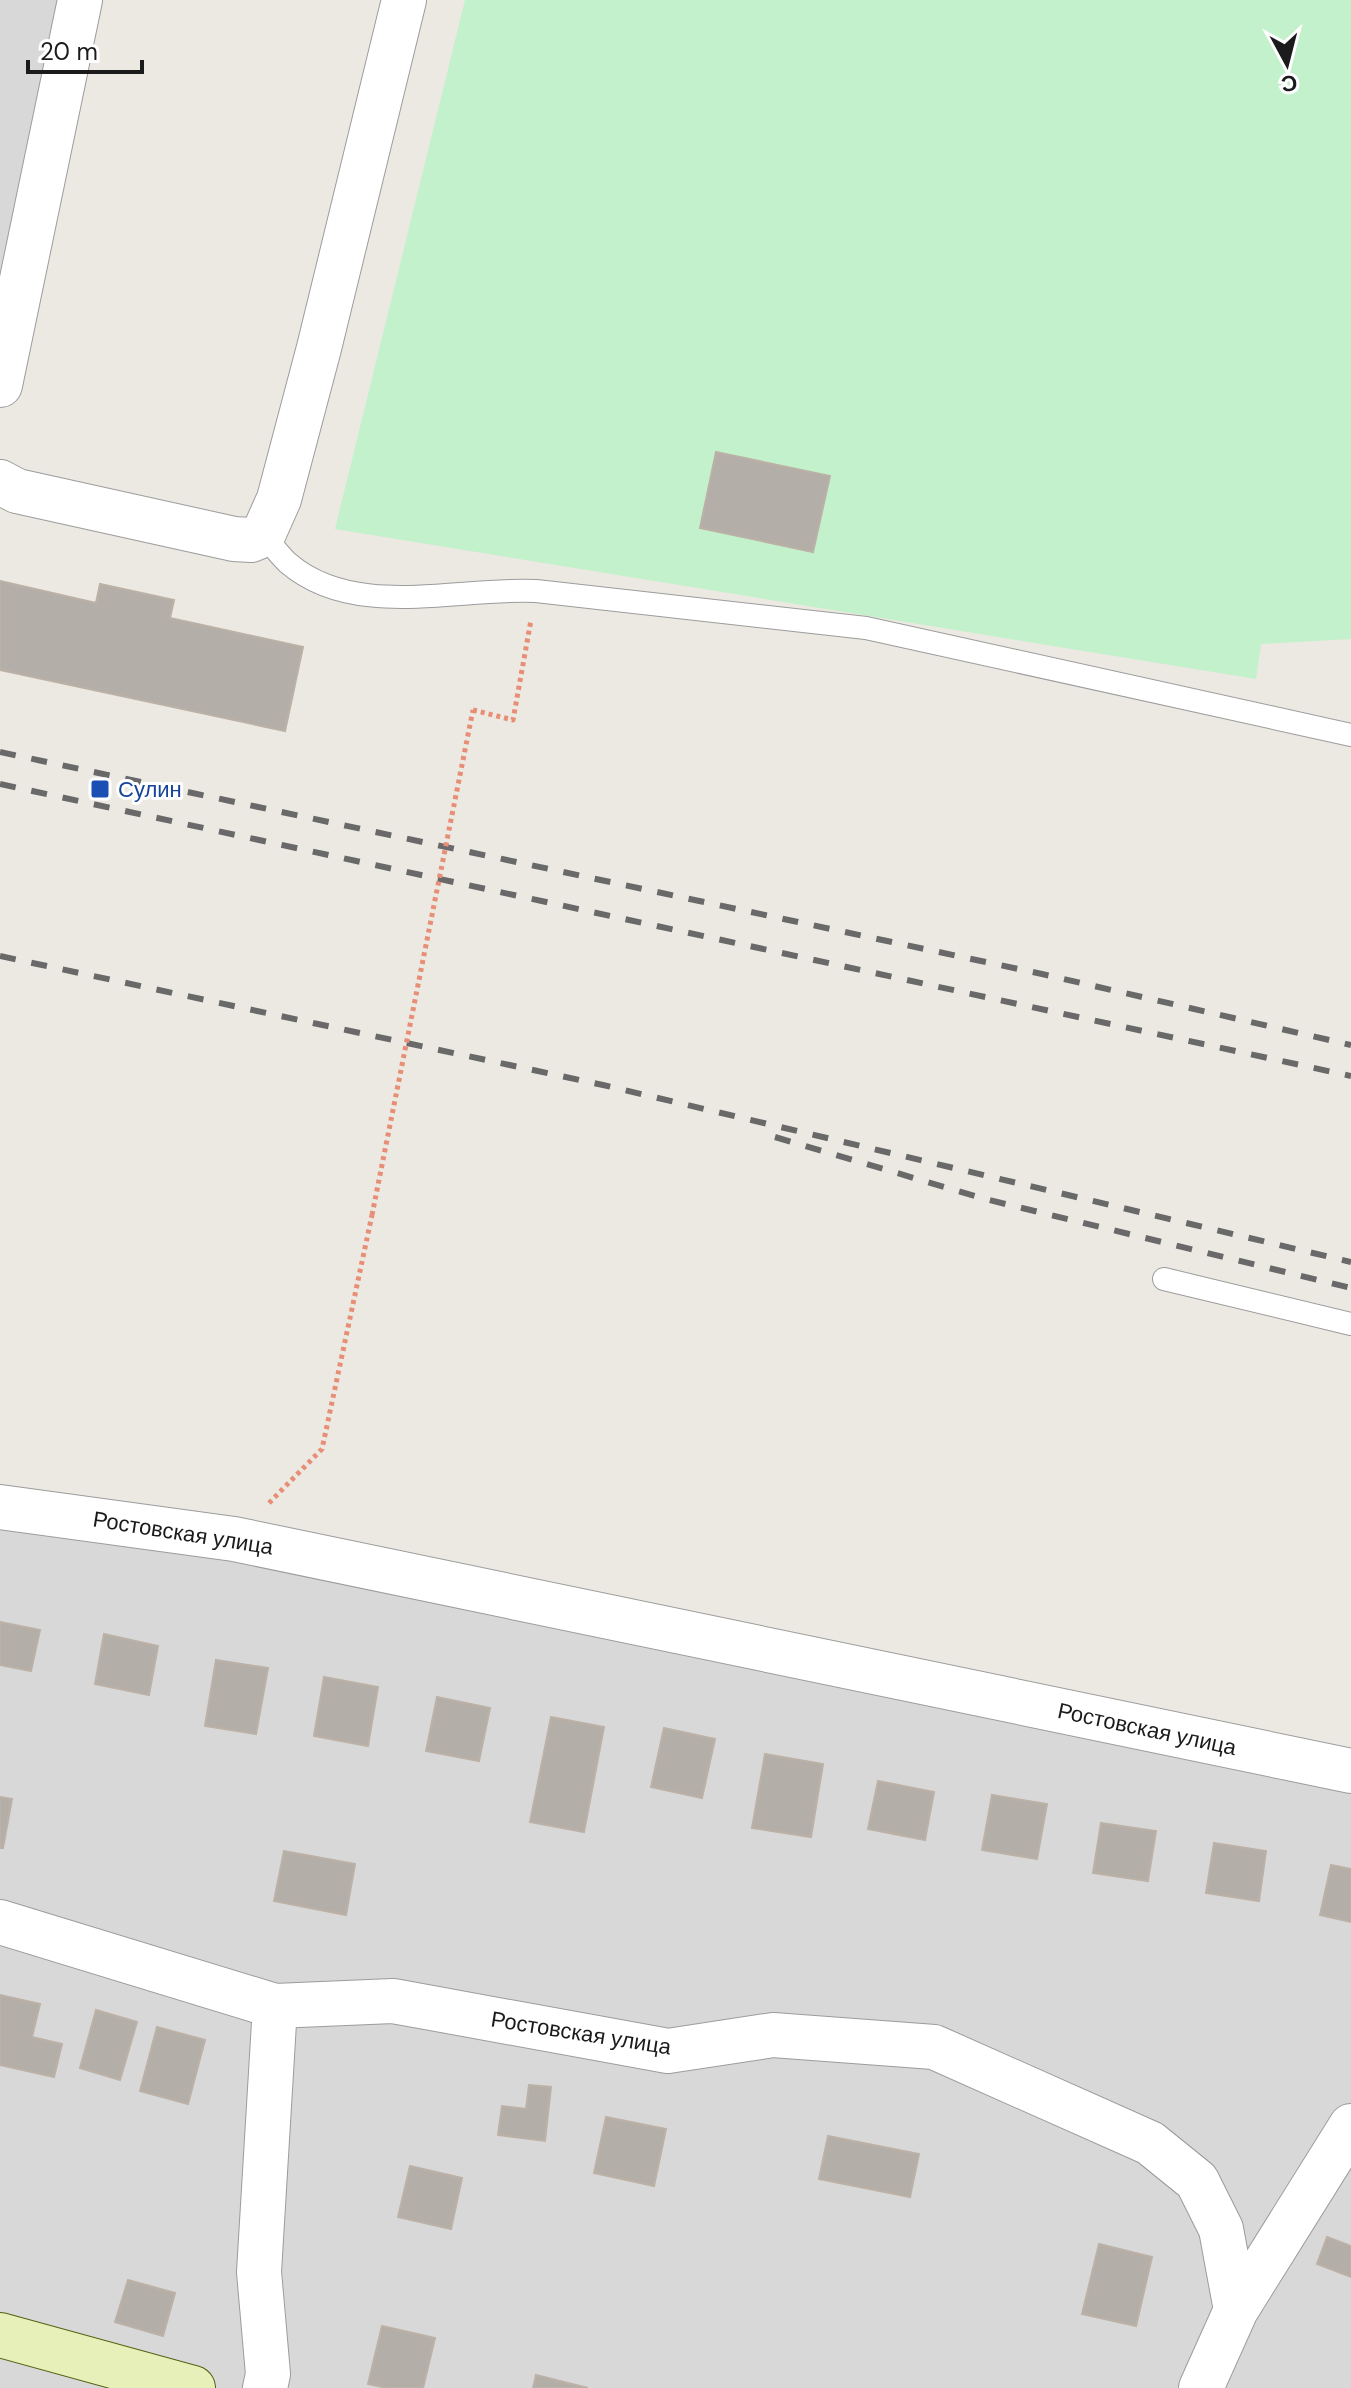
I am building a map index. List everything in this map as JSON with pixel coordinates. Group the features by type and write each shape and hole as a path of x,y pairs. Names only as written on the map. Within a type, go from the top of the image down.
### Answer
{"main road":[{"path":"0,2335 193,2388"}],"street":[{"path":"0,385 80,0"},
{"path":"0,482 17,491 234,539 251,540 263,535 279,499 319,348 404,0"},
{"name":"Ростовская улица","path":"0,1507 234,1539 1351,1771"},
{"name":"Ростовская улица","path":"0,1922 275,2006 393,2001 668,2051 773,2035 934,2047 1150,2143 1197,2181 1221,2229 1236,2310"},
{"path":"265,2388 268,2374 259,2272 275,2006"},
{"path":"1201,2388 1236,2310 1351,2126"}],"lane":[{"path":"263,535 289,564 334,588 379,596 497,589 536,591 866,628 1351,735"},
{"path":"1164,1279 1351,1324"}],"path":[{"path":"234,1539 322,1449 473,710 513,720 536,591"}],"shaded area":[{"path":"0,0 61,0 0,292"},
{"path":"0,1505 1351,1772 1351,2388 0,2388"}],"green space":[{"path":"465,0 1351,0 1351,639 1261,644 1256,679 335,529"}],"building":[{"path":"716,452 830,476 813,552 700,528"},
{"name":"Сулин","path":"0,581 96,603 100,584 174,600 170,618 303,647 285,731 0,670"},
{"path":"0,1622 40,1630 31,1671 0,1665"},
{"path":"104,1634 158,1646 149,1695 95,1684"},
{"path":"216,1660 268,1668 256,1734 205,1726"},
{"path":"324,1677 378,1687 368,1746 314,1736"},
{"path":"437,1697 490,1708 479,1761 426,1751"},
{"path":"551,1717 604,1727 584,1832 530,1822"},
{"path":"664,1728 715,1739 702,1798 651,1787"},
{"path":"765,1754 823,1764 811,1837 752,1828"},
{"path":"878,1781 934,1792 925,1840 868,1829"},
{"path":"992,1795 1047,1804 1037,1859 982,1850"},
{"path":"0,1797 12,1799 3,1848 0,1848"},
{"path":"1101,1823 1156,1831 1148,1881 1093,1873"},
{"path":"1214,1843 1266,1851 1259,1901 1206,1893"},
{"path":"284,1851 355,1864 346,1915 274,1901"},
{"path":"1331,1865 1351,1869 1351,1922 1320,1915"},
{"path":"0,1995 40,2004 32,2037 62,2044 54,2077 0,2065"},
{"path":"96,2010 137,2022 120,2080 80,2068"},
{"path":"157,2027 205,2040 188,2104 140,2091"},
{"path":"529,2085 551,2087 545,2141 498,2135 502,2106 526,2109"},
{"path":"606,2117 666,2129 654,2186 594,2173"},
{"path":"828,2136 919,2154 910,2197 819,2179"},
{"path":"410,2166 462,2178 451,2229 398,2217"},
{"path":"1327,2237 1351,2246 1351,2277 1317,2264"},
{"path":"1099,2244 1152,2257 1136,2326 1082,2314"},
{"path":"128,2280 175,2293 163,2336 115,2322"},
{"path":"382,2326 435,2338 423,2388 387,2388 368,2384"},
{"path":"536,2375 588,2388 533,2388"}],"railway":[{"path":"0,752 1042,974 1351,1045"},
{"path":"0,784 1351,1076"},
{"path":"0,956 603,1085 1351,1262"},
{"path":"775,1137 985,1199 1351,1288"}],"place":[{"name":"Сулин","path":"100,789"}]}
